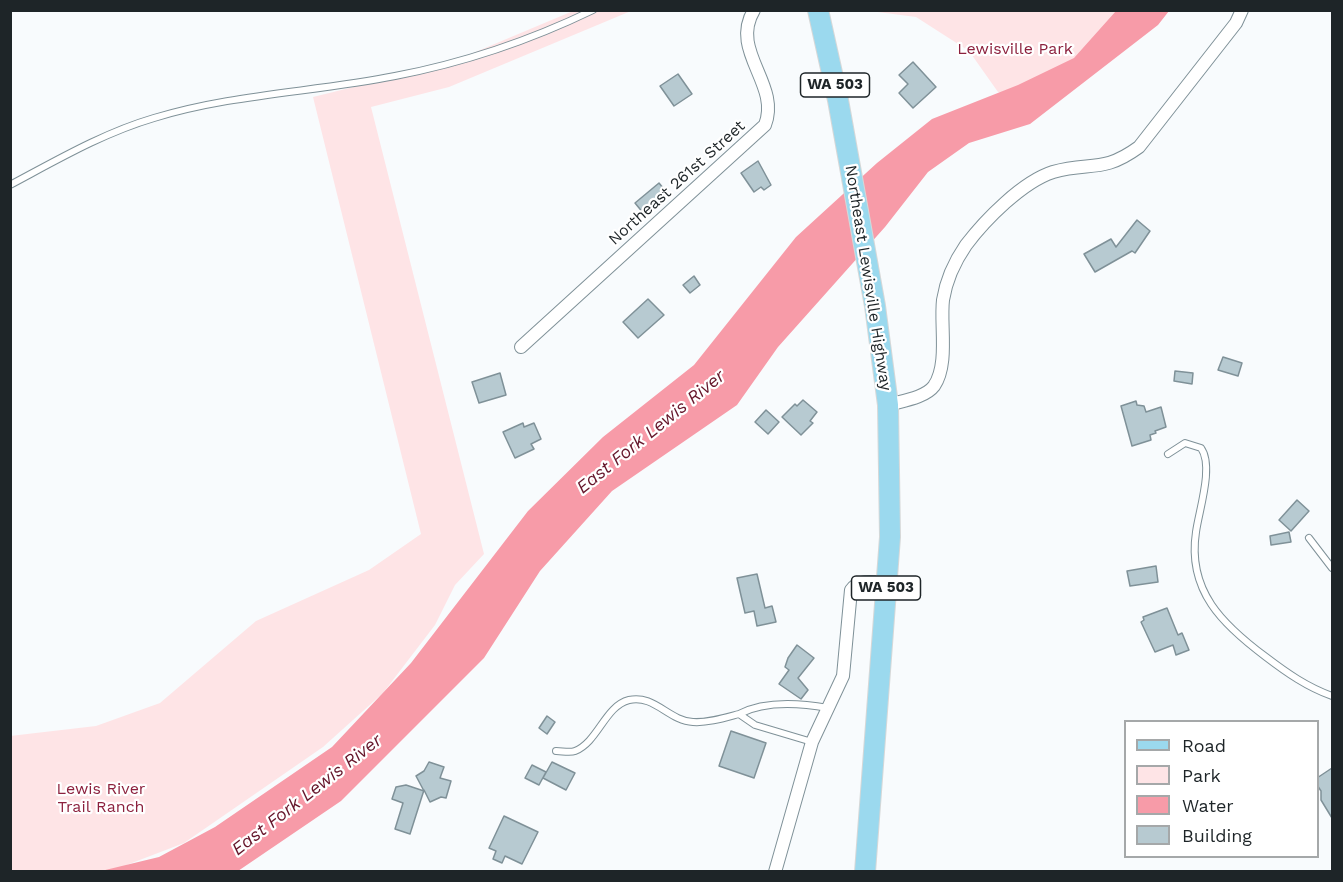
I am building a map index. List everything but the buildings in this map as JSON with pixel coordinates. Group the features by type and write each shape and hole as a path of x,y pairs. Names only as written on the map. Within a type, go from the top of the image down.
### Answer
{"main road":[{"name":"Northeast Lewisville Highway","path":"818,10 829,55 875,306 888,405 891,496 865,872"}],"street":[{"name":"Northeast 261st Street","path":"521,347 765,125 770,106 768,95 751,57 746,38 748,21 754,10"},
{"path":"888,405 926,393 933,387 941,362 943,300 949,278 965,246 988,220 1020,191 1052,172 1106,166 1121,160 1139,147 1236,23 1242,10"},
{"path":"775,872 812,742 843,676 851,590 855,584 863,582 886,583"}],"lane":[{"path":"10,185 104,135 156,117 205,105 395,76 441,65 538,34 593,10"},
{"path":"1168,454 1185,443 1201,448 1206,454 1208,468 1196,532 1195,555 1199,578 1214,610 1231,631 1292,677 1332,696"},
{"path":"1309,538 1332,568"},
{"path":"556,751 574,752 587,743 610,714 625,701 631,700 638,699 655,704 678,719 692,722 780,705 807,704 828,708"},
{"path":"739,714 755,725 812,742"}],"green space":[{"name":"Lewis River Trail Ranch","path":"573,11 631,11 449,87 371,107 484,554 455,585 435,625 383,693 323,747 184,843 111,871 11,871 10,736 96,726 160,703 256,621 369,570 421,534 313,97 447,64"},
{"name":"Lewisville Park","path":"870,11 1121,11 1085,54 1005,95 998,92 969,51 916,17"}],"water":[{"name":"East Fork Lewis River","path":"1116,11 1169,11 1158,25 1030,124 969,143 928,172 885,227 778,347 737,405 612,491 540,571 484,658 341,801 238,871 97,872 159,857 215,827 332,747 411,663 528,511 603,437 694,365 796,237 877,163 932,119 1018,85 1074,58"}]}
